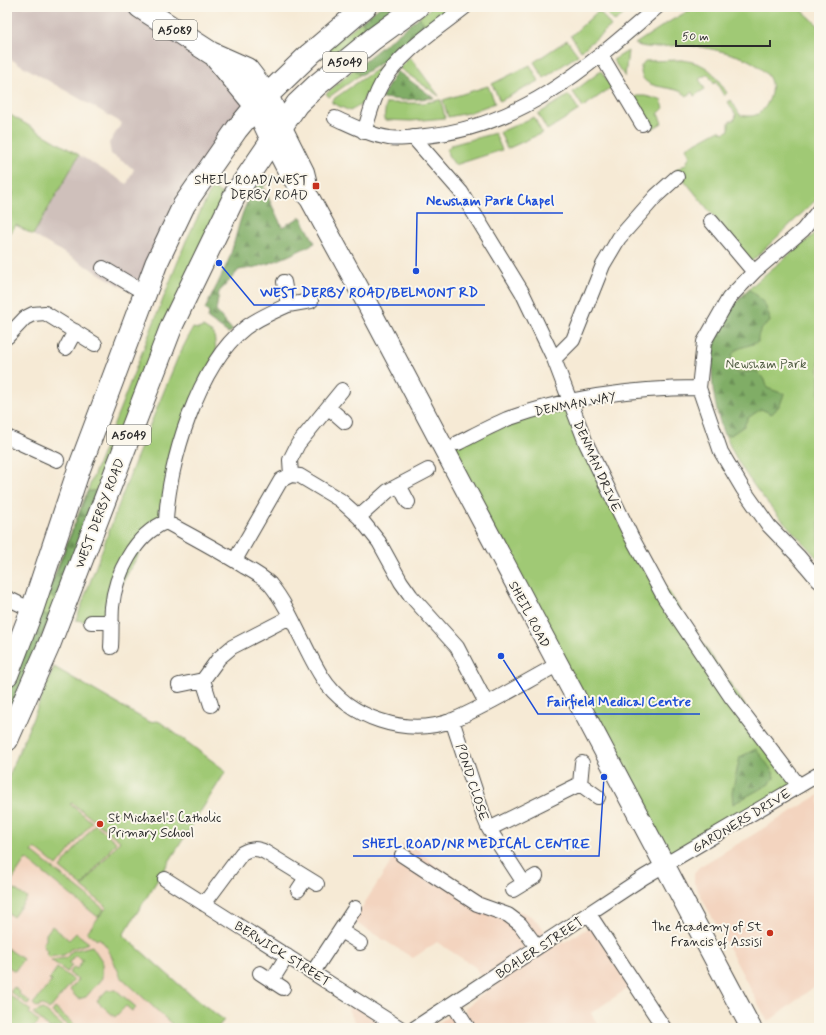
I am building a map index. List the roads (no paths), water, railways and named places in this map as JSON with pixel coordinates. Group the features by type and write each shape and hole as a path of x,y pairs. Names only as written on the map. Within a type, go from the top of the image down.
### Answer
{"highway":[{"name":"A5089","path":"140,7 211,53 261,101"},
{"name":"A5049","path":"7,675 32,610 79,469 145,293 156,264 184,205 237,129 261,101 310,54 365,7"},
{"name":"A5049","path":"277,133 297,104 317,85 373,40 418,7"},
{"path":"261,101 277,133"},
{"name":"WEST DERBY ROAD","path":"7,740 49,645 172,324 236,193 277,133"}],"main road":[{"name":"SHEIL ROAD","path":"277,133 290,174 310,199 750,1028"}],"street":[{"path":"364,132 381,85 406,54 465,7"},
{"path":"335,118 364,132 390,138 448,134 500,118 553,91 601,55 657,7"},
{"path":"601,55 642,124"},
{"name":"DENMAN DRIVE","path":"413,137 461,192 522,292 554,358 586,443 628,529 664,597 731,697 799,786"},
{"path":"554,358 573,340 603,265 619,238 656,196 677,177"},
{"path":"819,210 803,230 754,272 729,298 704,342 699,388 721,452 743,489 769,526 798,556 819,581"},
{"path":"711,221 754,272"},
{"path":"103,268 145,293"},
{"path":"284,282 288,306"},
{"path":"166,522 170,488 178,448 199,393 212,367 244,329 256,320 288,306 310,301"},
{"path":"7,337 25,318 33,314 45,312 95,344"},
{"path":"66,348 75,331"},
{"name":"DENMAN WAY","path":"458,443 506,420 541,408 570,401 602,395 669,388 699,388"},
{"path":"291,475 290,460 293,452 304,435 329,408 342,390"},
{"path":"329,408 345,422"},
{"path":"7,437 57,460"},
{"path":"359,517 388,491 428,470"},
{"path":"235,560 281,480 291,475 300,476 330,494 359,517 379,542 401,582 411,596 457,647 486,703"},
{"path":"399,485 408,502"},
{"path":"166,522 235,560 262,577 269,584 290,617 322,678 348,704 362,714 380,722 424,726 452,720 557,665"},
{"path":"111,647 115,591 128,560 136,546 150,532 157,526 166,522"},
{"path":"7,598 32,610"},
{"path":"179,685 203,680 219,658 232,647 290,617"},
{"path":"91,622 112,622"},
{"path":"203,680 211,705"},
{"name":"POND CLOSE","path":"452,720 489,829 518,887 536,876"},
{"path":"580,784 582,763"},
{"name":"GARDNERS DRIVE","path":"663,866 819,774"},
{"path":"489,829 580,784"},
{"path":"580,784 598,797"},
{"path":"204,904 242,853 248,849 260,850 311,881 298,890"},
{"path":"402,855 478,904 508,915 520,924 537,947"},
{"name":"BOALER STREET","path":"415,1028 663,866"},
{"name":"BERWICK STREET","path":"165,879 314,972 400,1028"},
{"path":"314,972 355,908"},
{"path":"589,914 664,1028"},
{"path":"341,931 360,943"},
{"path":"271,980 287,956"},
{"path":"453,1004 468,1028"}],"place":[{"name":"SHEIL ROAD/WEST DERBY ROAD","path":"316,186"},
{"name":"WEST DERBY ROAD/BELMONT RD","path":"219,263"},
{"name":"Newsham Park Chapel","path":"416,271"},
{"name":"Fairfield Medical Centre","path":"501,656"},
{"name":"SHEIL ROAD/NR MEDICAL CENTRE","path":"604,777"},
{"name":"St Michael's Catholic Primary School","path":"100,824"},
{"name":"The Academy of St Francis of Assisi","path":"770,933"}],"park label":[{"name":"Newsham Park","path":"766,363"}]}
